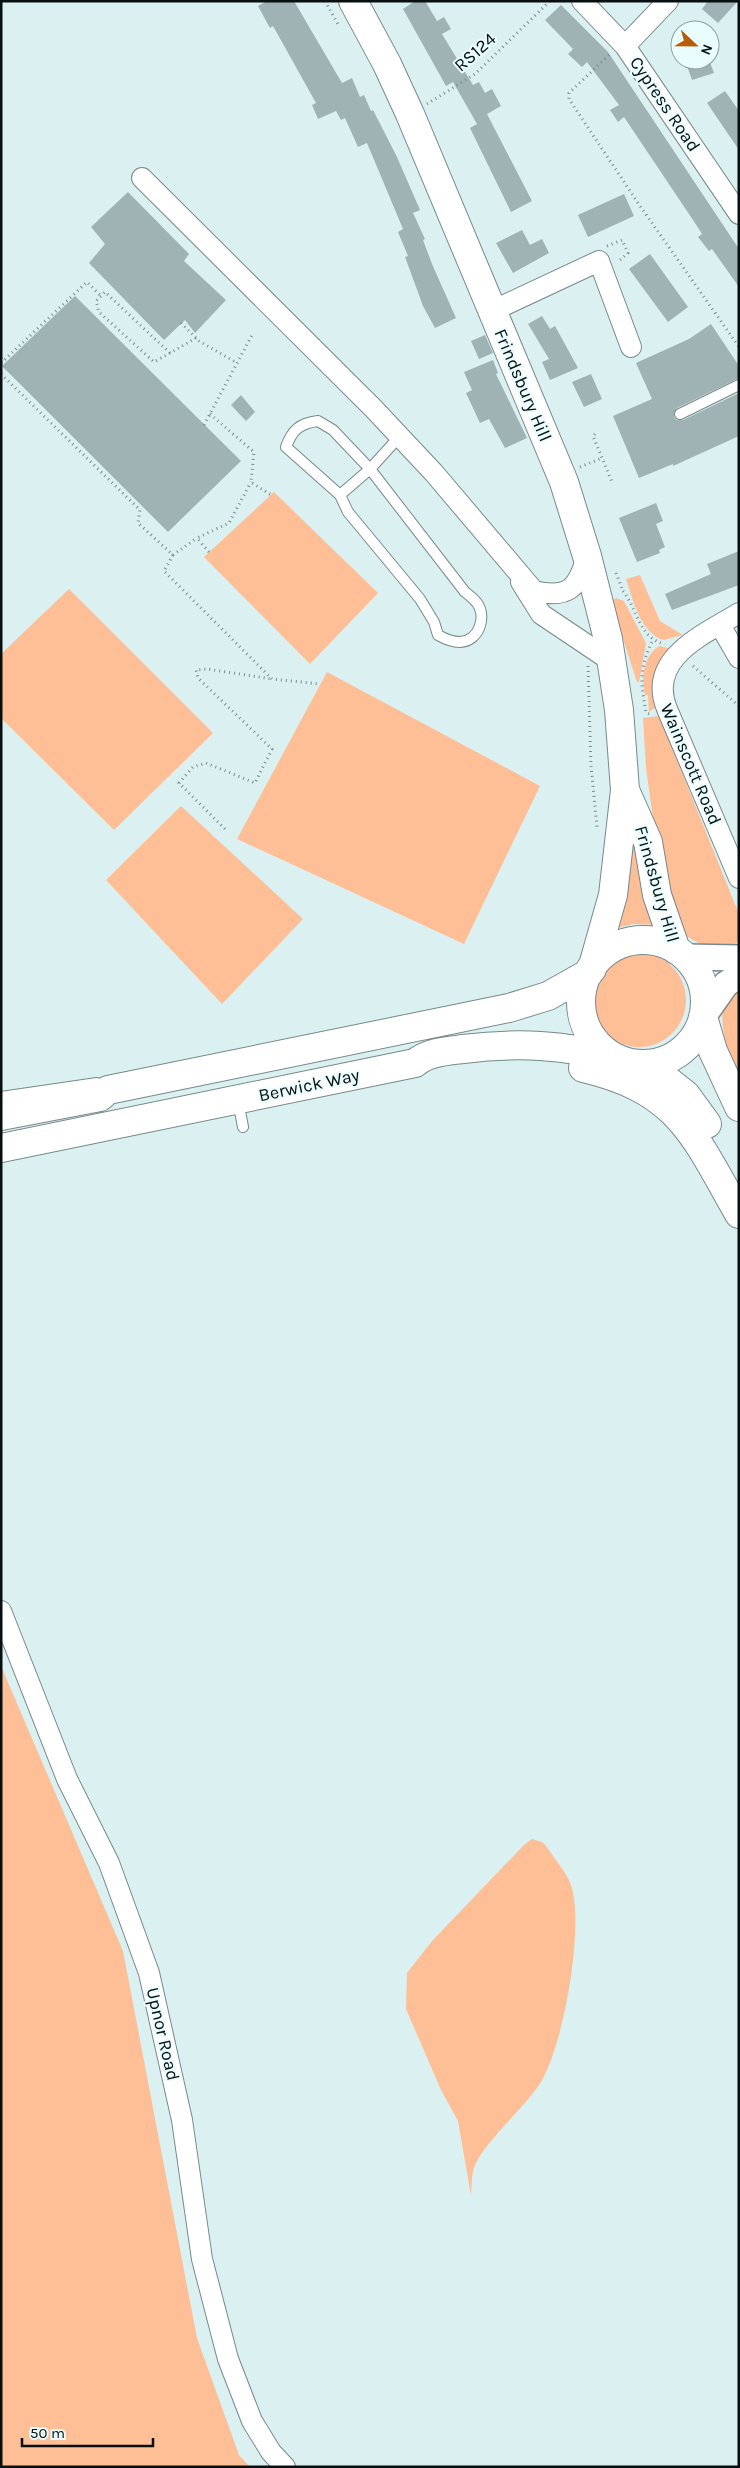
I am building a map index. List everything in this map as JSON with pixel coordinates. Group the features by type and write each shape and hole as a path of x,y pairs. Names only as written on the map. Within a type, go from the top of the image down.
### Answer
{"main road":[{"name":"Frindsbury Hill","path":"352,1 387,64 410,114 564,482 587,556 611,661 619,710 626,790 613,895 590,971"},
{"name":"Frindsbury Hill","path":"626,790 648,842 657,895 681,954"},
{"path":"656,942 681,954 696,971 705,999 703,1017 695,1036 680,1052 661,1061 647,1064 629,1062 617,1058 599,1046 585,1022 582,1000 590,971 607,952 628,943 656,942"},
{"name":"Berwick Way","path":"1,1116 100,1096 108,1090 509,1008 548,996 590,971"},
{"path":"703,1017 713,1051 739,1107"},
{"name":"Berwick Way","path":"1,1148 415,1063 423,1056 446,1051 528,1044 576,1049 617,1058"},
{"path":"415,1063 424,1066 487,1058 528,1059 574,1065 620,1078 636,1085 674,1110 703,1152 739,1214"},
{"path":"647,1064 686,1095 703,1116 739,1185"}],"street":[{"name":"Cypress Road","path":"582,1 623,44 739,214"},
{"path":"623,44 668,1"},
{"path":"142,178 400,436 434,473 509,564 534,591 549,594 569,590 581,578 587,556"},
{"path":"492,311 599,262 631,347"},
{"path":"509,564 541,614 611,661"},
{"path":"679,652 739,613"},
{"path":"720,625 739,658"},
{"name":"Wainscott Road","path":"679,652 665,672 663,698 739,878"},
{"path":"681,954 739,958"},
{"path":"703,1017 726,984 739,976"},
{"name":"Upnor Road","path":"1,1611 5,1634 67,1779 109,1863 149,1973 182,2120 202,2259 228,2359 252,2421 271,2452 284,2467"}],"lane":[{"path":"680,414 739,385"},
{"path":"318,422 333,430 370,469 465,592 477,602 481,612 481,623 476,634 462,642 448,640 438,635 434,622 420,599 348,512 340,495 286,447 291,433 304,423 318,422"},
{"path":"340,495 370,469 400,436"},
{"path":"1,1097 97,1083 108,1090"},
{"path":"238,1099 243,1127"}],"path":[{"name":"RS124","path":"410,114 475,74 550,1"},
{"path":"623,44 569,93 569,99 638,203 739,347"},
{"path":"604,247 621,240 628,253 616,266 618,283 609,288"},
{"path":"1,363 87,282 101,296"},
{"path":"170,353 105,292 96,301 100,312 154,362 170,353 196,338"},
{"path":"181,323 196,338 237,363"},
{"path":"204,425 252,335"},
{"path":"1,374 140,510 138,523 173,555"},
{"path":"210,414 254,452 251,482 229,523 197,538 173,555 164,571 272,679"},
{"path":"595,434 593,436 612,482"},
{"path":"577,468 602,458"},
{"path":"251,482 271,495"},
{"path":"197,538 209,552"},
{"path":"619,580 623,591"},
{"path":"630,603 648,636 656,642 679,652 739,706"},
{"path":"588,646 588,699 597,837"},
{"path":"225,829 179,783 193,767 206,763 255,783 272,749 198,678 196,670 208,669 320,684"}],"shaded area":[{"path":"274,492 378,593 310,664 204,557"},
{"path":"640,575 660,621 683,635 663,640 648,630 638,614 626,579"},
{"path":"69,589 213,733 114,830 1,718 1,654"},
{"path":"616,598 624,601 646,643 639,682 637,682 611,602"},
{"path":"659,646 672,649 656,707 649,712 648,695 645,695 643,682 644,668 650,655"},
{"path":"327,672 540,786 464,944 237,839"},
{"path":"659,716 739,914 739,940 732,948 712,950 685,935 676,923 657,846 646,768 643,718"},
{"path":"181,806 303,919 222,1004 106,880"},
{"path":"632,835 656,925 633,924 617,928"},
{"path":"639,953 657,956 672,967 683,982 686,1000 683,1018 672,1033 657,1044 639,1047 621,1044 606,1033 595,1018 592,1000 595,982 606,967 621,956"},
{"path":"739,987 739,1074 725,1039 722,1011 723,1001"},
{"path":"1,1666 123,1951 197,2338 239,2455 250,2467 1,2467"},
{"path":"532,1839 542,1842 546,1846 571,1885 575,1904 575,1929 569,1987 556,2045 548,2068 532,2095 480,2156 473,2172 471,2195 458,2121 441,2090 406,2009 407,1973 432,1941 524,1845"}],"building":[{"path":"267,1 294,1 342,83 352,78 360,97 364,95 371,111 373,110 397,157 420,210 413,213 425,239 423,240 432,264 456,318 435,328 423,306 405,257 408,256 398,232 403,229 367,143 358,147 345,118 341,120 336,111 318,119 312,105 316,103 273,26 270,28 258,6"},
{"path":"415,1 425,1 437,21 444,17 451,29 442,34 473,85 479,82 485,93 492,89 501,106 487,114 532,201 511,212 470,128 477,124 453,82 446,86 403,9"},
{"path":"708,1 738,1 720,21 715,20 702,9"},
{"path":"561,5 608,52 739,249 739,287 712,249 709,251 698,237 702,234 624,117 618,122 610,110 619,105 587,62 582,67 568,54 573,49 545,20"},
{"path":"688,70 713,70 714,73 692,80"},
{"path":"725,91 739,111 739,150 707,103"},
{"path":"128,192 189,254 184,261 226,300 195,333 185,320 164,340 89,263 105,244 91,227"},
{"path":"624,194 634,216 588,237 578,215"},
{"path":"522,230 530,245 542,239 549,253 513,273 496,243"},
{"path":"650,254 688,307 668,322 629,269"},
{"path":"75,296 241,461 168,532 2,366"},
{"path":"542,316 550,329 555,326 578,368 550,380 542,362 549,359 528,324"},
{"path":"711,324 739,366 739,378 677,408 674,417 677,420 683,420 739,393 739,436 673,466 673,464 639,478 613,416 652,399 636,363 689,339"},
{"path":"485,335 493,353 479,359 471,341"},
{"path":"493,360 498,373 496,374 527,438 505,448 489,419 480,423 466,393 472,390 464,372"},
{"path":"591,374 602,399 584,407 572,382"},
{"path":"241,395 255,412 246,421 231,405"},
{"path":"656,503 663,521 656,524 665,547 659,550 660,553 637,562 619,518"},
{"path":"739,551 739,585 672,610 665,594 711,574 707,564"}]}
